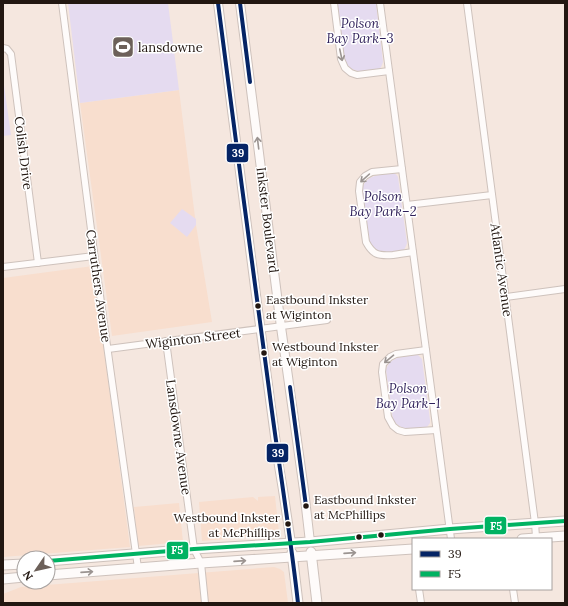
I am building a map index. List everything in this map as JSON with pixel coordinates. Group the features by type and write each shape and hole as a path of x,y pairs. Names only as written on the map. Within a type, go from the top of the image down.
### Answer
{"main road":[{"name":"Inkster Boulevard","path":"218,3 260,329 291,543 298,603"},
{"name":"Inkster Boulevard","path":"240,3 281,327 303,482 317,603"},
{"path":"56,560 194,549 310,542 450,529 565,521"},
{"path":"536,538 565,536"},
{"path":"56,574 412,549"},
{"path":"3,565 16,564"},
{"path":"3,579 16,578"},
{"path":"3,583 16,579"}],"street":[{"name":"Carruthers Avenue","path":"62,3 94,256 138,568"},
{"path":"334,3 341,59 345,68 351,73 357,75 389,71"},
{"path":"380,3 451,538"},
{"name":"Atlantic Avenue","path":"467,3 536,538"},
{"name":"Colish Drive","path":"3,48 7,49 11,54 38,263"},
{"path":"402,169 372,172 365,176 360,182 359,191 366,242 370,250 382,256 413,252"},
{"path":"407,205 492,195"},
{"path":"3,267 94,256"},
{"path":"506,297 565,289"},
{"name":"Wiginton Street","path":"108,349 327,320"},
{"name":"Lansdowne Avenue","path":"166,341 194,549 201,563 205,603"},
{"path":"426,350 396,354 390,357 383,364 382,372 388,417 393,426 398,430 405,432 436,430"},
{"path":"419,590 421,603"},
{"path":"514,590 515,603"}],"shaded area":[{"path":"179,90 196,225 212,322 112,336 80,103"},
{"path":"93,266 130,547 56,553 56,550 16,550 16,556 3,557 3,278"},
{"path":"275,496 279,535 202,541 199,502 253,497 258,501 258,497"},
{"path":"179,503 183,542 138,546 134,507"},
{"path":"274,567 284,572 288,603 3,603 3,594 16,589 56,590 56,584"}],"green space":[{"name":"lansdowne","path":"68,3 168,3 179,90 80,103"},
{"name":"Polson Bay Park–3","path":"337,3 376,3 383,62 380,69 357,71 345,63"},
{"path":"3,78 11,135 3,136"},
{"name":"Polson Bay Park–2","path":"392,173 396,174 398,177 407,243 404,250 382,252 374,249 370,245 368,239 362,189 364,184 370,178"},
{"path":"182,209 196,219 196,225 187,237 170,223"},
{"name":"Polson Bay Park–1","path":"418,355 422,359 430,423 427,427 408,429 401,427 393,420 386,370 388,365 394,360"}],"transit line":[{"name":"39","path":"218,3 298,603"},
{"name":"39","path":"240,3 250,82"},
{"name":"39","path":"290,387 306,506"},
{"name":"F5","path":"56,560 194,549 310,542 450,529 565,521"}],"place":[{"name":"lansdowne","path":"123,47"},
{"name":"Eastbound Inkster at Wiginton","path":"258,306"},
{"name":"Westbound Inkster at Wiginton","path":"264,353"},
{"name":"Eastbound Inkster at McPhillips","path":"306,506"},
{"name":"Westbound Inkster at McPhillips","path":"288,524"}]}
